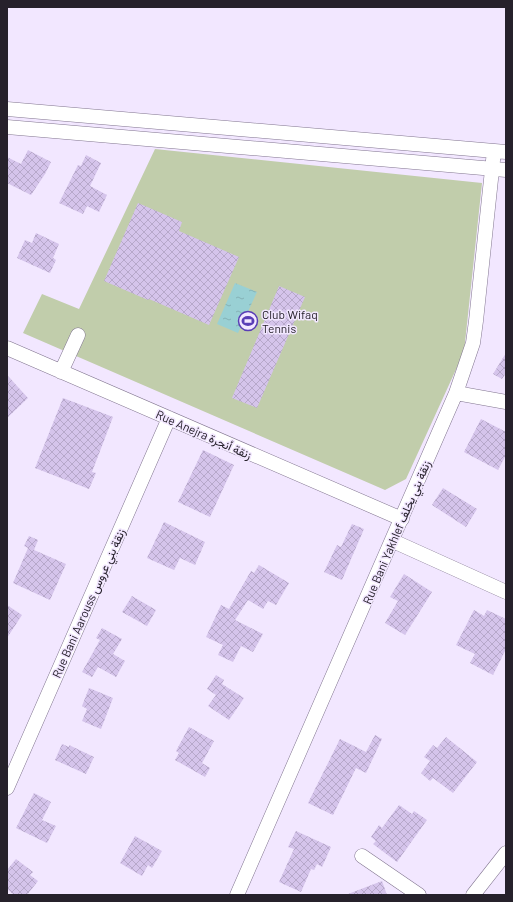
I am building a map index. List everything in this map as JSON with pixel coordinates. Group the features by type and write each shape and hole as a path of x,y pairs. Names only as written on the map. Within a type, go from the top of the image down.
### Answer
{"street":[{"path":"7,109 500,152"},
{"path":"7,127 506,170"},
{"name":"Rue Bani Yakhlef زنقة بني يخلف","path":"237,895 393,541 456,393 473,343 492,169 500,152"},
{"path":"61,372 78,335"},
{"name":"Rue Anejra زنقة أنجرة","path":"7,348 402,520"},
{"path":"456,393 506,402"},
{"name":"Rue Bani Aarouss زنقة بني عروس","path":"7,788 169,418"},
{"path":"393,541 506,592"},
{"path":"473,895 506,853"},
{"path":"362,856 419,895"}],"shaded area":[{"name":"Club Wifaq Tennis","path":"155,149 482,183 464,352 406,479 385,490 23,333 42,294 79,309"}],"water":[{"path":"235,283 257,292 238,333 217,324"}],"building":[{"path":"28,150 51,162 31,195 7,183 7,157 21,164"},
{"path":"86,155 101,163 90,186 107,195 99,212 87,206 83,214 59,203 78,165 81,166"},
{"path":"138,203 182,222 179,231 239,257 209,325 104,281"},
{"path":"36,233 59,244 53,258 56,260 50,273 17,258 25,240 32,243"},
{"path":"279,286 305,297 257,408 232,398"},
{"path":"506,353 506,373 502,379 493,374"},
{"path":"7,375 28,398 7,418"},
{"path":"63,398 113,417 92,472 96,473 89,489 35,468"},
{"path":"481,419 506,432 506,455 498,470 464,452"},
{"path":"203,450 234,465 210,517 178,502"},
{"path":"443,488 477,509 466,527 432,505"},
{"path":"164,522 205,542 195,565 180,558 174,570 147,558"},
{"path":"352,524 364,529 342,580 324,572 337,545 341,547"},
{"path":"29,536 38,540 34,550 66,564 50,600 13,583 28,548 24,546"},
{"path":"259,565 289,583 276,605 268,601 263,609 248,600 235,620 263,634 253,652 241,646 233,662 218,655 223,645 206,637 221,605 229,609 251,571 254,573"},
{"path":"404,574 432,592 405,635 385,623 398,601 390,597"},
{"path":"132,596 156,610 147,626 122,612"},
{"path":"7,605 22,615 7,638"},
{"path":"474,610 484,616 487,610 506,619 506,649 493,675 470,663 475,654 456,645"},
{"path":"102,628 122,639 113,654 125,661 116,677 98,667 92,677 82,672 100,640 96,638"},
{"path":"216,675 224,680 222,684 244,698 229,720 208,706 216,695 207,689"},
{"path":"89,688 113,698 101,729 82,721 87,709 82,706"},
{"path":"189,727 214,741 202,763 210,768 205,777 175,760 179,753 176,751"},
{"path":"375,735 382,739 366,773 356,768 333,815 308,803 340,739 366,752"},
{"path":"446,737 477,762 453,793 433,778 430,781 421,773 430,761 424,757 433,745 437,748"},
{"path":"62,744 69,747 69,745 94,757 86,774 55,760"},
{"path":"34,793 51,802 42,820 56,826 47,843 16,828"},
{"path":"399,805 412,814 414,811 427,820 397,862 373,844 376,841 371,837 379,825 382,828"},
{"path":"296,831 331,847 322,867 317,864 314,870 311,869 301,892 279,882 294,849 288,847"},
{"path":"135,836 162,851 152,868 148,865 142,876 120,863"},
{"path":"16,859 33,872 30,875 38,881 27,895 14,895 7,889 7,870"},
{"path":"382,881 387,895 348,895 348,894"}],"place":[{"name":"Club Wifaq Tennis","path":"248,321"}]}
